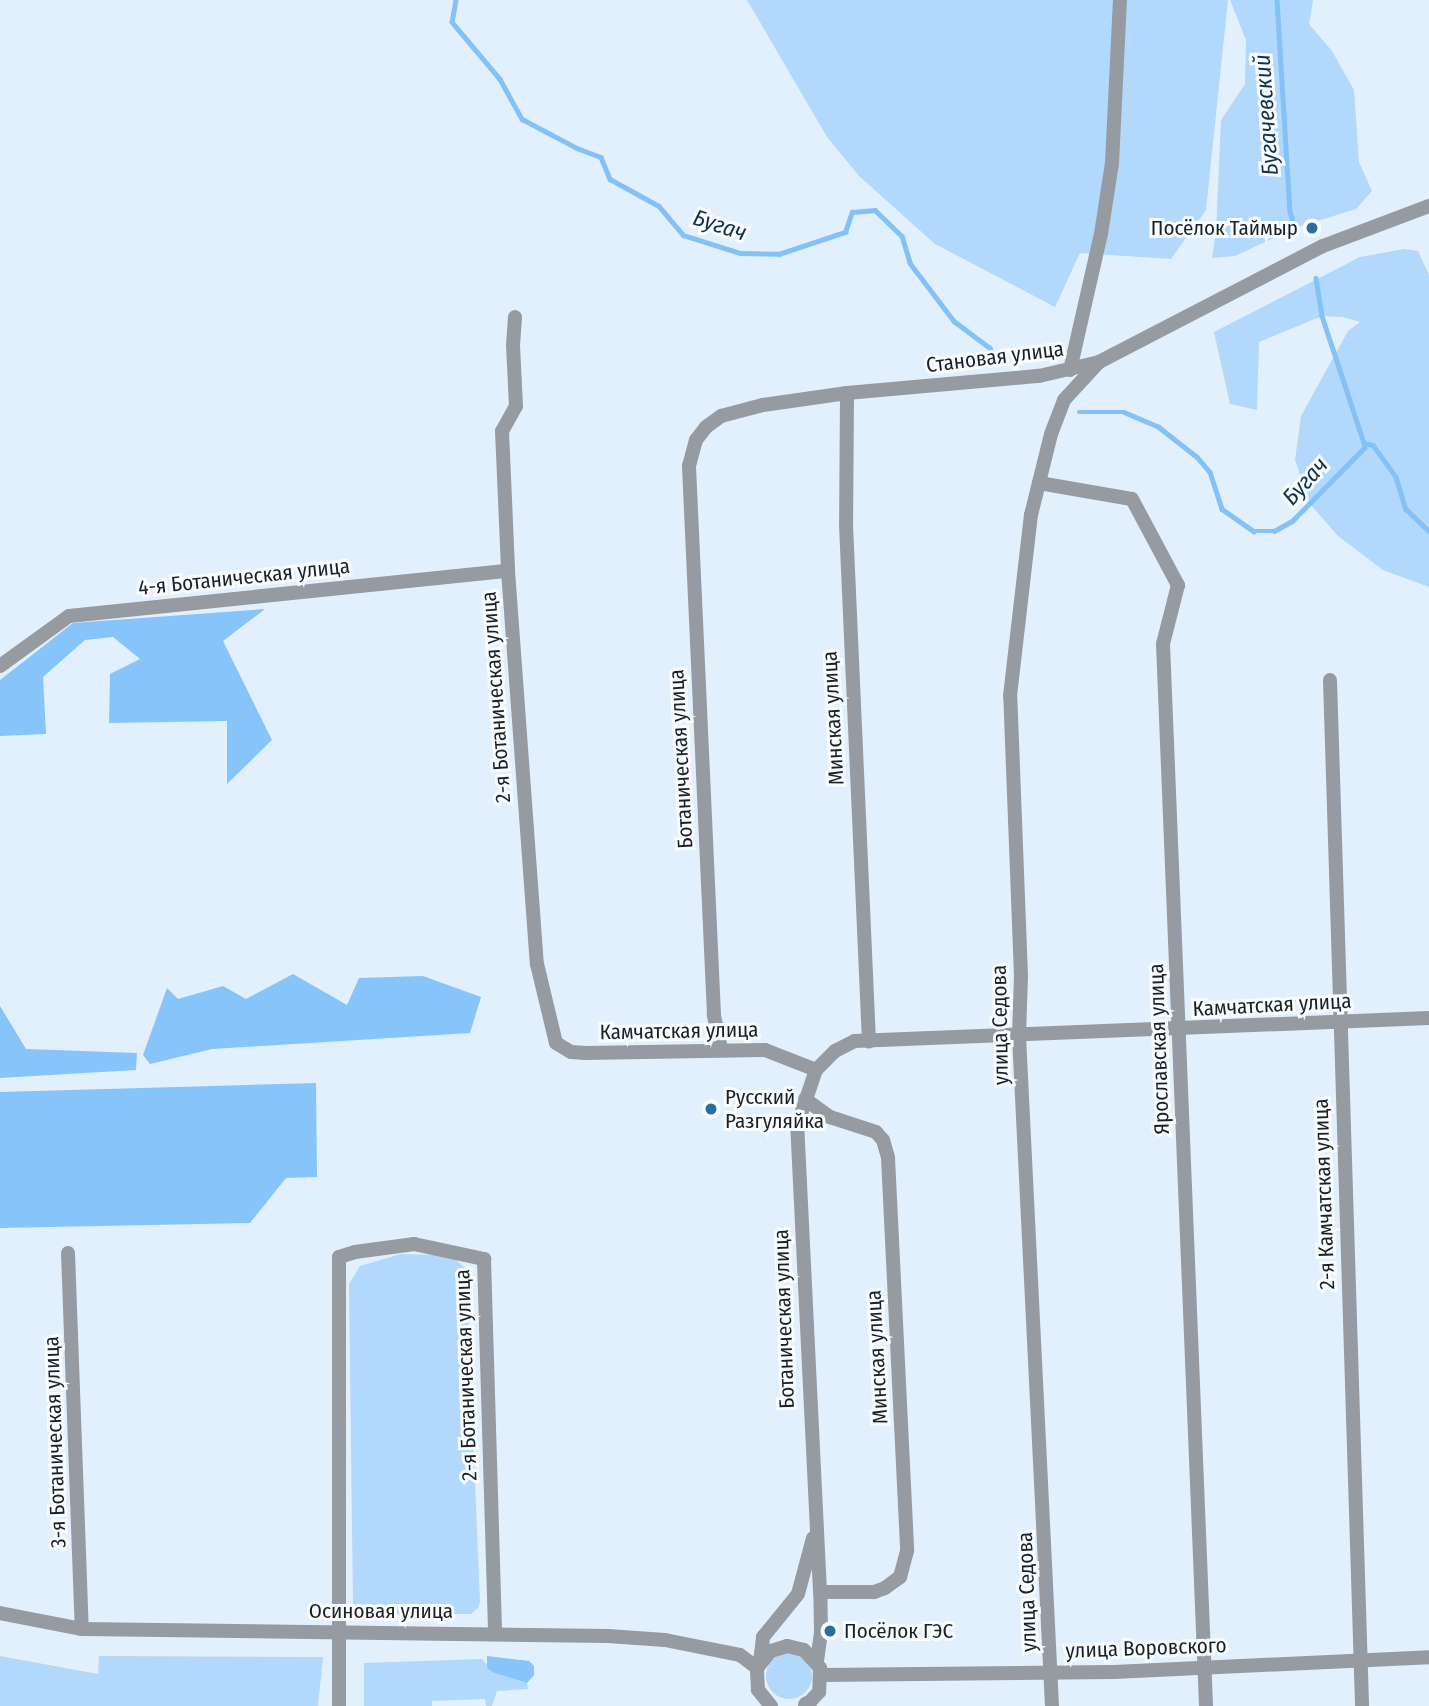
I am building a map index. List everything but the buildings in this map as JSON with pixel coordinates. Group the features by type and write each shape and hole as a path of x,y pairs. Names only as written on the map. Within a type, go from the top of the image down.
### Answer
{"street":[{"path":"1070,370 1101,233 1112,163 1120,0"},
{"name":"Становая улица","path":"689,467 696,440 706,427 721,416 763,405 847,393 1040,376 1099,362 1323,246 1429,206"},
{"name":"2-я Ботаническая улица","path":"515,317 513,345 516,406 502,431 508,571 537,964 556,1043 571,1052 586,1053"},
{"name":"улица Седова","path":"1052,1706 1019,1036 1021,976 1010,696 1031,515 1039,483 1064,401 1099,362"},
{"path":"1040,376 1055,378 1064,401"},
{"name":"Минская улица","path":"847,393 846,525 869,1041"},
{"name":"Ботаническая улица","path":"689,467 714,1015 721,1049"},
{"name":"Ярославская улица","path":"1039,483 1132,499 1178,584 1163,644 1206,1706"},
{"name":"4-я Ботаническая улица","path":"0,666 69,616 508,571"},
{"name":"2-я Камчатская улица","path":"1329,680 1362,1706"},
{"name":"Камчатская улица","path":"586,1053 765,1049 816,1070 835,1051 855,1041 1340,1024 1429,1017"},
{"name":"Ботаническая улица","path":"807,1706 819,1692 821,1631 797,1126 816,1070"},
{"name":"Минская улица","path":"805,1099 830,1117 876,1132 883,1140 888,1158 907,1551 900,1577 885,1588 874,1591 820,1592"},
{"name":"2-я Ботаническая улица","path":"341,1632 338,1257 414,1244 484,1259 495,1632"},
{"name":"3-я Ботаническая улица","path":"68,1253 82,1629"},
{"name":"Ботаническая улица","path":"759,1665 763,1637 798,1594 816,1527"},
{"name":"Осиновая улица","path":"0,1613 82,1629 495,1632 665,1640 740,1655 759,1665"},
{"path":"339,1706 338,1653 341,1632"},
{"path":"771,1706 758,1690 759,1665 771,1651 787,1646 804,1650 819,1668"},
{"name":"улица Воровского","path":"819,1668 1051,1672 1429,1657"}],"shaded area":[{"path":"747,0 1228,0 1206,210 1171,259 1080,253 1055,307 935,244 859,176 827,137"},
{"path":"1230,0 1313,0 1309,24 1332,51 1354,90 1359,162 1372,191 1356,209 1295,228 1235,256 1212,258 1216,231 1221,120 1245,84 1246,40"},
{"path":"1404,249 1418,251 1429,275 1429,587 1383,570 1338,536 1310,504 1295,460 1301,416 1348,331 1360,322 1343,317 1322,316 1259,342 1257,410 1230,404 1214,332 1360,257"},
{"path":"265,609 223,641 272,740 227,784 227,721 109,723 110,674 140,659 113,637 85,640 43,677 46,734 0,736 0,680 73,623"},
{"path":"293,974 347,1005 359,978 423,976 481,997 470,1033 212,1049 150,1064 143,1055 167,988 178,999 223,986 246,999"},
{"path":"0,1006 26,1049 137,1053 136,1070 0,1078"},
{"path":"316,1083 317,1177 286,1178 250,1223 0,1228 0,1092"},
{"path":"401,1254 438,1255 455,1259 466,1269 480,1602 471,1614 359,1614 353,1606 349,1284 360,1266"},
{"path":"789,1653 805,1660 812,1676 805,1692 789,1699 773,1692 766,1676 773,1660"},
{"path":"0,1656 98,1674 99,1656 323,1657 318,1706 0,1706"},
{"path":"487,1656 529,1661 534,1666 534,1675 527,1683 494,1673 487,1668"},
{"path":"482,1659 494,1673 527,1683 528,1689 497,1691 492,1706 486,1706 485,1699 432,1701 432,1706 364,1706 364,1663"}],"waterway":[{"name":"Бугач","path":"456,0 452,22 500,79 522,119 577,148 601,157 610,179 659,206 683,235 740,253 779,254 845,232 852,212 875,210 902,236 910,263 954,321 990,348 996,363"},
{"name":"Бугачевский","path":"1277,0 1290,211 1295,228"},
{"name":"Бугачевский","path":"1316,278 1322,316 1364,443"},
{"name":"Бугач","path":"1079,412 1124,412 1159,427 1197,457 1210,472 1222,509 1254,531 1274,531 1292,521 1364,448 1364,443 1373,445 1396,477 1406,509 1429,531"}],"place":[{"name":"Посёлок Таймыр","path":"1312,228"},
{"name":"Русский Разгуляйка","path":"711,1109"},
{"name":"Посёлок ГЭС","path":"830,1631"}]}
